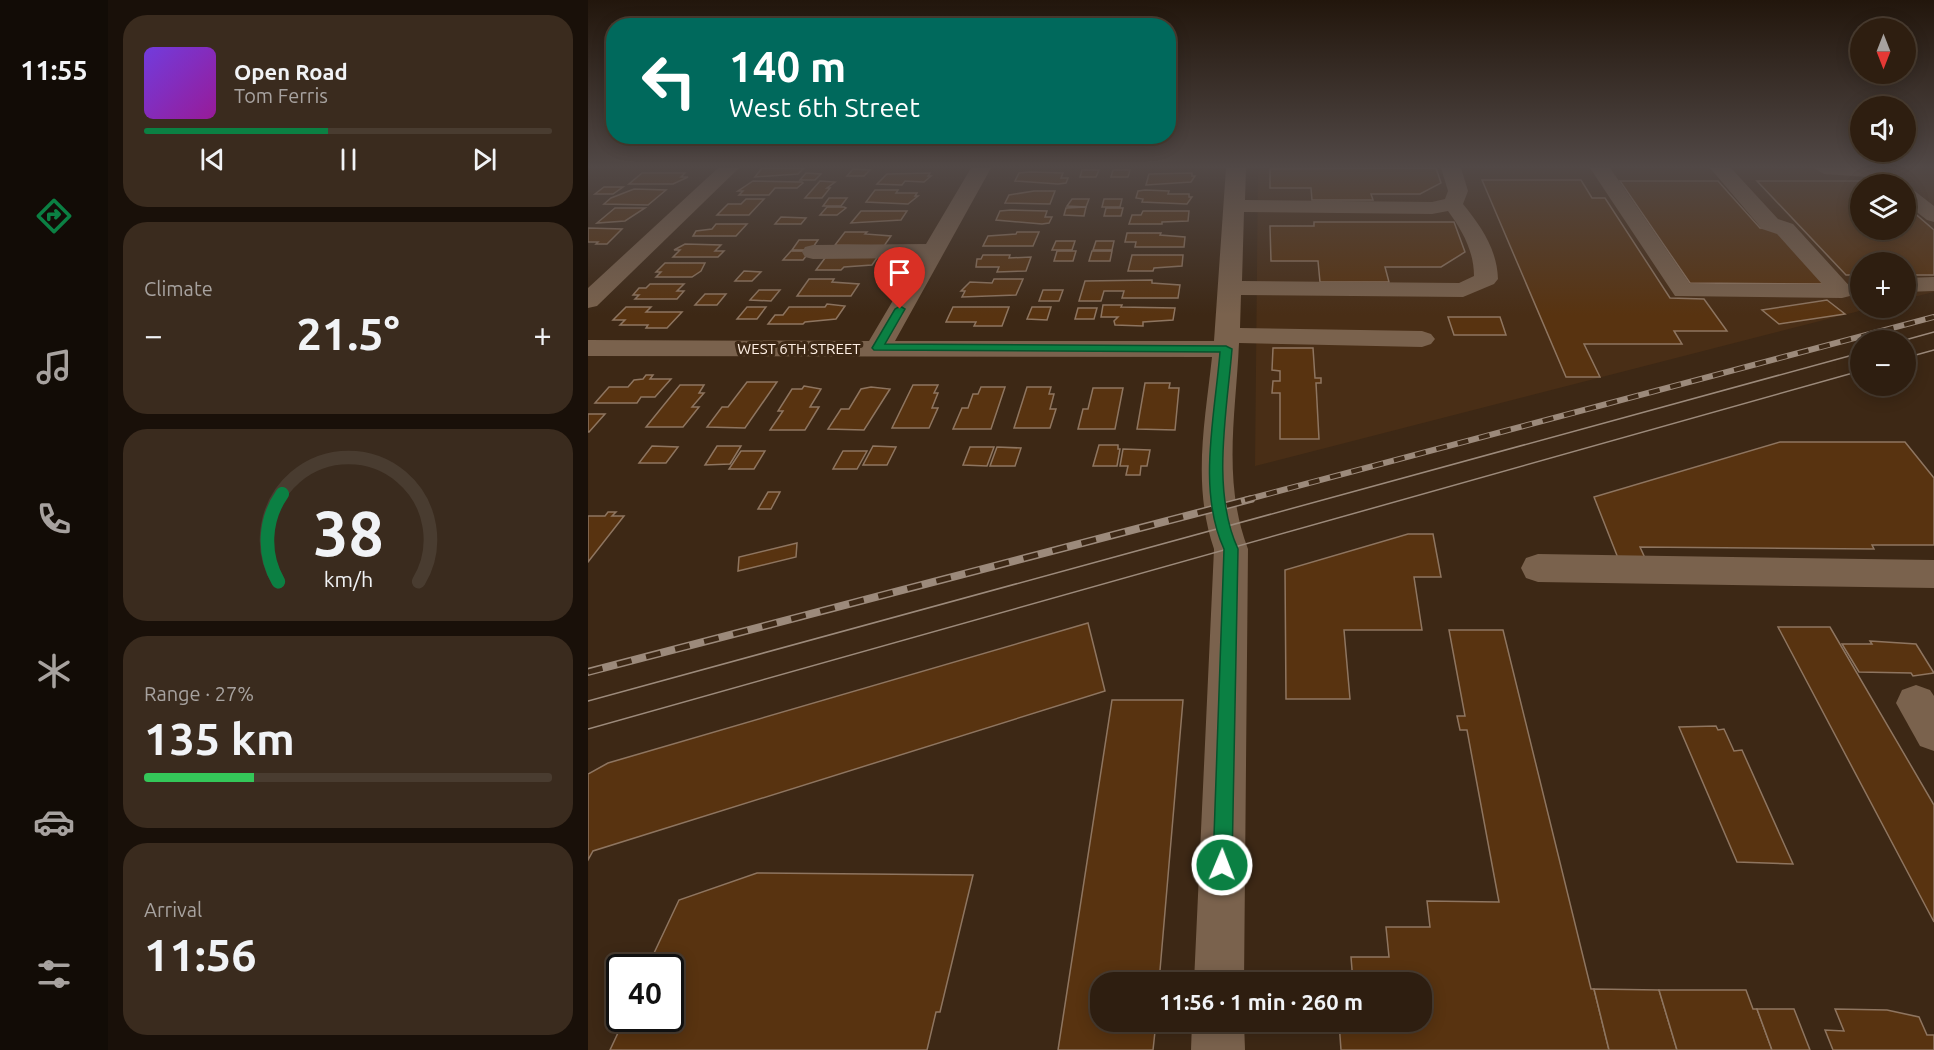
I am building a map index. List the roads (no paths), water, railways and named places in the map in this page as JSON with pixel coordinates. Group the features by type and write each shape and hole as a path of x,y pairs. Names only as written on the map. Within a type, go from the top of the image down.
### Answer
{"street":[{"path":"588,302 677,217"},
{"path":"878,348 953,217"},
{"path":"1220,972 1231,549 1221,529 1217,508 1233,217"},
{"path":"1230,288 1463,290 1486,279 1487,267 1475,233 1463,217"},
{"path":"1633,217 1683,291 1842,291 1785,229 1770,224 1764,217"},
{"path":"813,252 933,251"},
{"path":"1832,279 1850,282"},
{"path":"1916,285 1934,284"},
{"name":"WEST 6TH STREET","path":"588,348 878,348 1422,339"},
{"path":"1538,568 1934,574"},
{"path":"1218,1032 1218,1050"}],"tram line":[{"path":"1916,337 1934,332"},
{"path":"1916,355 1934,350"},
{"path":"588,701 1850,356"},
{"path":"588,729 1850,374"}],"railway":[{"path":"1245,500 1934,317"},
{"path":"588,672 1251,499"}]}
